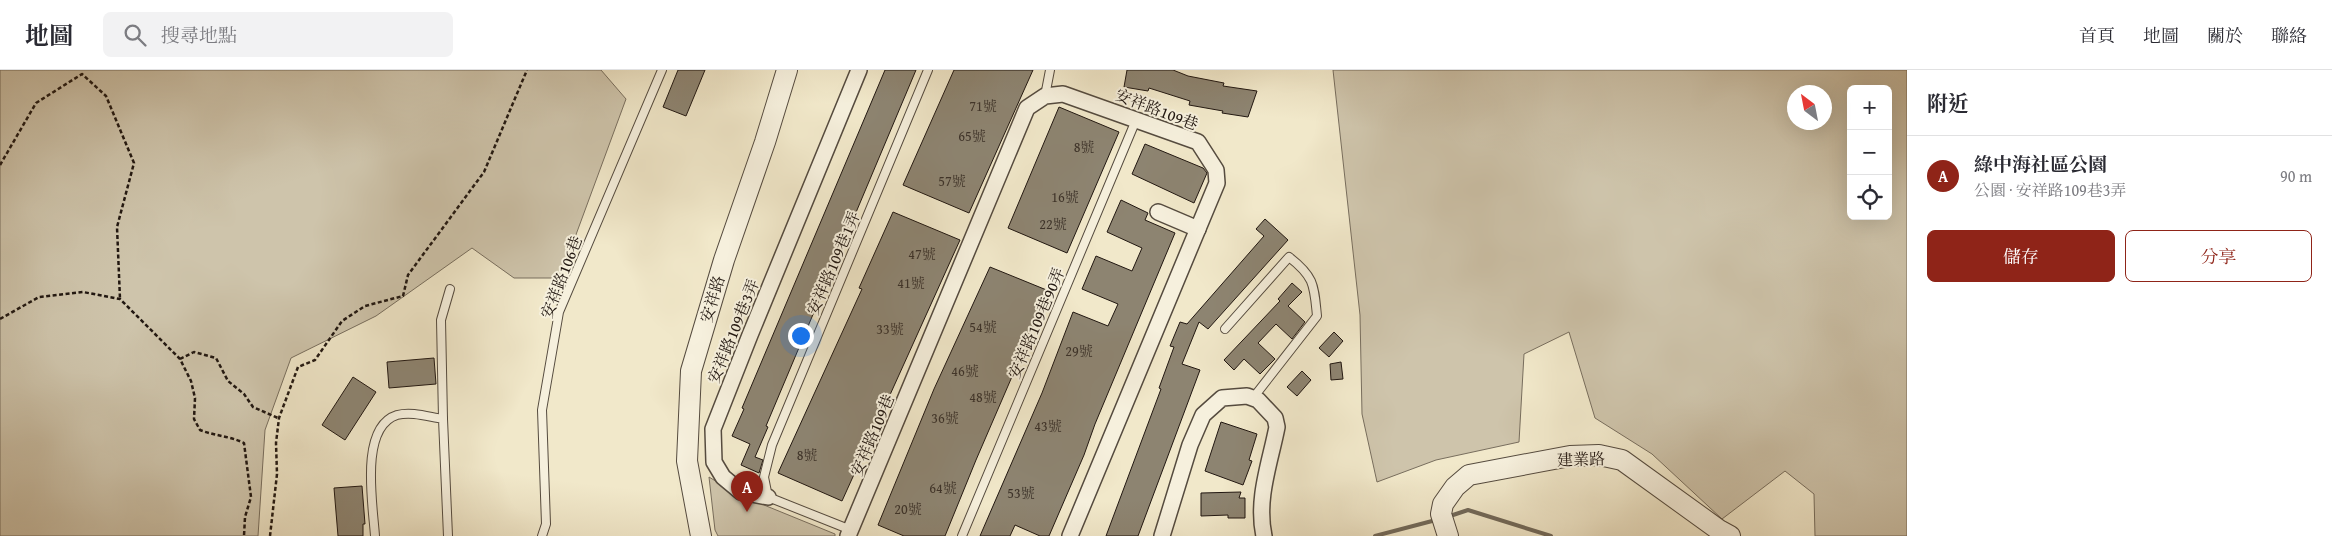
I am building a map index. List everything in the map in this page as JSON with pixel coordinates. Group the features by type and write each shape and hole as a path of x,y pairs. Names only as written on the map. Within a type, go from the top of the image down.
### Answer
{"street":[{"name":"安祥路","path":"701,536 687,461 691,371 724,260 765,142 787,70"},
{"name":"安祥路109巷3弄","path":"768,497 741,492 722,477 714,462 714,430 750,335 859,70"},
{"name":"安祥路109巷","path":"849,533 1027,108 1045,96 1063,94 1198,142 1216,170 1217,183 1070,536"},
{"path":"1158,212 1198,229"},
{"path":"1162,536 1190,446 1203,415 1222,398 1247,396 1258,400 1275,418 1277,427 1262,495 1264,536"},
{"name":"建業路","path":"1448,536 1444,529 1441,514 1442,504 1455,487 1469,475 1570,456 1599,455 1622,460 1730,536"}],"lane":[{"name":"安祥路106巷","path":"542,536 546,524 542,410 560,312 662,70"},
{"name":"安祥路109巷1弄","path":"768,497 764,478 772,445 928,70"},
{"path":"1045,96 1050,70"},
{"name":"安祥路109巷90弄","path":"962,536 1136,120"},
{"path":"1225,329 1289,257 1303,268 1314,284 1317,316 1253,398"},
{"path":"448,536 441,320 450,289"},
{"path":"375,536 371,477 374,439 383,424 395,416 407,414 443,419"},
{"name":"安祥路109巷3弄","path":"768,497 849,533"}],"path":[{"path":"270,536 277,474 276,443 279,418 298,367 315,360 342,321 365,306 403,296 408,275 484,172 527,70"},
{"path":"0,164 36,103 82,74 106,96 134,163 117,227 120,299"},
{"path":"0,319 39,296 83,292 120,299 180,358 192,381 195,398 194,419 200,430 210,434 230,436 244,443 251,497 244,516 244,536"},
{"path":"180,358 194,352 216,358 228,381 244,394 253,407 279,418"}],"shaded area":[{"path":"0,70 601,70 626,99 560,278 514,278 472,248 376,316 291,358 265,430 258,536 0,536"},
{"path":"1333,70 1907,70 1907,536 1815,536 1814,494 1785,471 1722,519 1652,454 1595,418 1569,332 1524,354 1519,442 1436,460 1377,482 1362,414 1360,315"},
{"path":"709,477 737,494 835,534 835,536 718,536 715,530"}],"building":[{"path":"678,70 705,70 686,116 663,107"},
{"path":"885,70 916,70 766,426 768,427 755,457 763,460 759,473 741,465 750,444 732,436 744,409 742,408"},
{"path":"954,70 1033,70 969,213 903,185"},
{"path":"1127,70 1173,70 1188,76 1224,83 1223,86 1257,91 1248,117 1222,113 1223,111 1189,105 1190,101 1149,88 1148,91 1124,87"},
{"path":"1059,107 1119,132 1067,253 1008,228"},
{"path":"1145,144 1203,168 1207,173 1194,203 1132,174"},
{"path":"1121,200 1148,213 1145,220 1175,233 1095,424 1084,455 1049,536 1040,536 1015,525 1010,536 980,536 1042,393 1073,312 1108,326 1118,304 1082,289 1096,256 1132,271 1142,248 1107,232"},
{"path":"893,212 960,240 842,501 778,473 862,289 859,288"},
{"path":"1265,219 1288,240 1208,329 1199,322 1182,364 1200,370 1138,536 1106,536 1161,389 1159,388 1174,347 1170,346 1180,322 1187,324 1264,236 1256,229"},
{"path":"990,267 1049,291 945,536 904,536 878,525 934,389"},
{"path":"1292,283 1302,292 1288,306 1305,322 1292,339 1276,324 1258,343 1275,359 1260,374 1244,359 1234,370 1224,360 1280,301 1278,299"},
{"path":"1334,332 1343,341 1329,357 1319,348"},
{"path":"434,358 436,384 389,388 387,362"},
{"path":"1341,362 1343,379 1331,380 1330,364"},
{"path":"1302,371 1311,380 1297,396 1287,387"},
{"path":"353,377 376,392 345,440 322,425"},
{"path":"1221,422 1257,434 1249,460 1252,461 1243,485 1205,471"},
{"path":"362,486 365,524 363,524 363,536 338,536 334,488"},
{"path":"1241,492 1239,498 1245,498 1245,518 1228,518 1228,515 1201,516 1201,493"}],"waterway":[{"path":"1447,517 1468,510 1551,536"},
{"path":"1375,536 1436,520"}],"place":[{"name":"綠中海社區公園","path":"747,512"}]}
